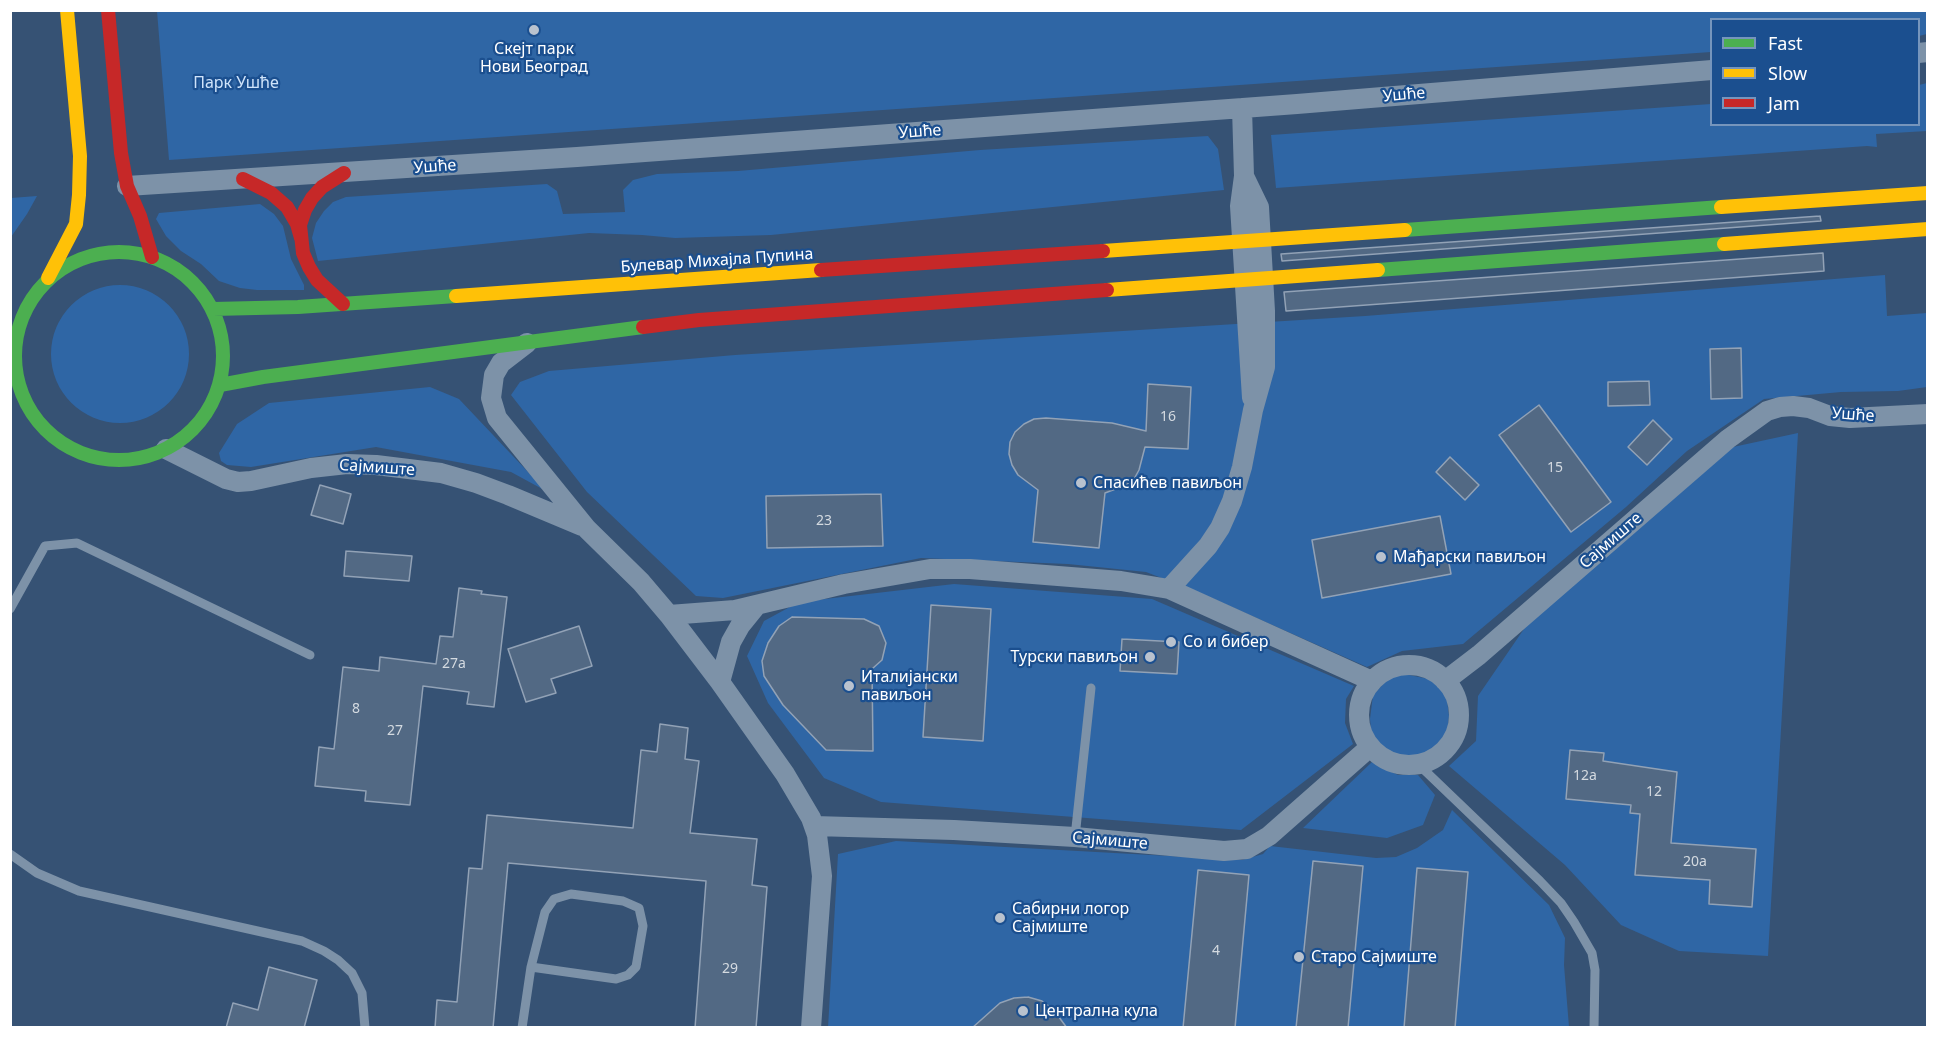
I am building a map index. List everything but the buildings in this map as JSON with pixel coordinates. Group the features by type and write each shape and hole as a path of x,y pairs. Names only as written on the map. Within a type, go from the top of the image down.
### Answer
{"main road":[{"path":"47,281 61,269 78,260 96,255 124,252 152,257 171,265 187,277 202,292 213,309 221,331 224,354 220,385 215,399 200,423 179,442 142,458 118,460 85,455 54,438 30,410 22,395 16,370 14,329 47,281 76,224 80,156 67,10"},
{"path":"108,10 121,153 128,186 152,257"},
{"path":"343,304 317,280 303,253 300,225 312,198 322,187 344,173"},
{"path":"243,179 264,189 287,207 297,224 301,239"},
{"name":"Булевар Михајла Пупина","path":"213,309 343,304 1928,193"},
{"path":"220,385 263,377 699,320 1928,229"},
{"path":"10,405 30,410"}],"street":[{"name":"Ушће","path":"128,186 344,173 1242,108 1710,70"},
{"path":"1169,589 1208,546 1232,501 1265,367 1265,311 1259,207 1244,176 1242,108"},
{"name":"Сајмиште","path":"527,343 497,368 491,390 497,418 587,529 669,615 720,682 802,800 814,826 822,876 811,1028"},
{"name":"Ушће","path":"1780,407 1802,406 1830,416 1850,418 1928,414"},
{"name":"Сајмиште","path":"1445,681 1479,655 1750,422 1767,411 1780,407"},
{"name":"Сајмиште","path":"166,449 226,479 238,482 329,465 347,464 441,473 508,495 587,529"},
{"path":"669,615 714,612 757,605 895,574 948,567 1121,581 1169,589 1372,681"},
{"path":"720,682 731,642 740,626 757,605"},
{"path":"1409,666 1422,667 1445,681 1458,705 1459,718 1451,743 1442,753 1418,764 1397,764 1387,760 1370,747 1359,721 1362,700 1372,681 1395,667 1409,666"},
{"name":"Сајмиште","path":"814,826 954,830 1075,837 1224,851 1247,849 1269,836 1370,747"}],"lane":[{"path":"10,609 45,546 77,543 310,655"},
{"path":"1075,837 1091,688"},
{"path":"1418,764 1540,881 1561,903 1574,922 1592,953 1595,970 1594,1028"},
{"path":"10,854 37,873 79,891 302,941 324,951 352,973 362,993 365,1028"},
{"path":"522,1028 531,968 545,912 554,899 571,894 623,901 639,908 643,926 636,967 628,975 616,979 531,968"}],"green space":[{"name":"Парк Ушће","path":"1927,10 1927,34 1920,36 1920,18 1710,18 1710,52 169,160 157,11"},
{"path":"1927,83 1927,131 1876,134 1877,147 1276,188 1271,135 1710,104 1710,126 1920,126 1920,85"},
{"path":"1208,136 1218,149 1224,190 771,235 675,238 589,233 318,261 312,238 316,223 324,211 333,202 346,197 547,184 557,191 563,214 625,212 623,190 633,180 657,174 738,171 980,150"},
{"path":"37,196 27,214 11,237 11,198"},
{"path":"260,204 274,214 283,226 291,259 304,285 304,290 257,290 240,288 219,281 201,264 181,251 166,236 156,219 159,213"},
{"path":"1885,275 1887,316 1927,313 1927,387 1898,391 1841,392 1764,399 1687,451 1626,507 1463,644 1402,651 1367,667 1198,592 1146,572 1068,564 921,558 723,598 696,596 587,492 511,395 520,382 549,371 735,355 1365,316"},
{"path":"120,285 146,290 169,305 184,328 189,354 184,380 169,403 146,418 120,423 94,418 71,403 56,380 51,354 56,328 71,305 94,290"},
{"path":"430,387 459,399 546,491 511,472 376,447 251,467 227,465 221,461 219,453 237,424 269,403"},
{"path":"1798,433 1768,956 1679,951 1621,925 1565,865 1449,766 1476,741 1478,696 1526,626 1733,447"},
{"path":"954,584 1152,599 1354,686 1346,699 1345,723 1353,744 1241,830 881,802 824,778 768,703 747,656 764,621 799,602"},
{"path":"1404,674 1429,679 1442,688 1447,700 1449,716 1447,733 1434,750 1421,758 1402,757 1384,748 1376,740 1371,730 1373,695 1390,677"},
{"path":"1372,762 1398,775 1418,775 1435,795 1423,825 1387,838 1303,828"},
{"path":"1452,810 1549,905 1565,938 1564,965 1569,1027 828,1028 838,854 896,841 1242,860 1263,854 1270,846 1376,858 1396,857 1417,848 1443,830"}],"traffic: fast":[{"path":"1405,230 1721,207"},
{"path":"1378,270 1724,244"},
{"path":"109,252 129,252 149,256 168,264 193,282 206,298 215,316 223,346 223,356 219,386 215,396 206,414 193,430 177,443 149,456 129,460 109,460 89,456 70,448 53,437 38,422 19,386 15,366 15,346 19,326 27,307 38,290 53,275 89,256 109,252"},
{"path":"213,309 298,307 456,296"},
{"path":"220,385 263,377 643,327"}],"traffic: slow":[{"path":"48,278 76,224 79,195 80,156 67,10"},
{"path":"1721,207 1928,193"},
{"path":"1724,244 1928,229"},
{"path":"1103,251 1405,230"},
{"path":"456,296 821,270"},
{"path":"1107,290 1378,270"}],"traffic: jam":[{"path":"108,10 121,153 127,186 140,216 152,257"},
{"path":"343,304 317,280 309,267 303,253 300,225 312,198 322,187 344,173"},
{"path":"243,179 271,193 287,207 297,224 301,238"},
{"path":"821,270 1103,251"},
{"path":"643,327 699,320 1107,290"}],"place":[{"name":"Скејт парк Нови Београд","path":"534,30"},
{"name":"Спасићев павиљон","path":"1081,483"},
{"name":"Мађарски павиљон","path":"1381,557"},
{"name":"Со и бибер","path":"1171,642"},
{"name":"Турски павиљон","path":"1150,657"},
{"name":"Италијански павиљон","path":"849,686"},
{"name":"Сабирни логор Сајмиште","path":"1000,918"},
{"name":"Старо Сајмиште","path":"1299,957"},
{"name":"Централна кула","path":"1023,1011"}]}
